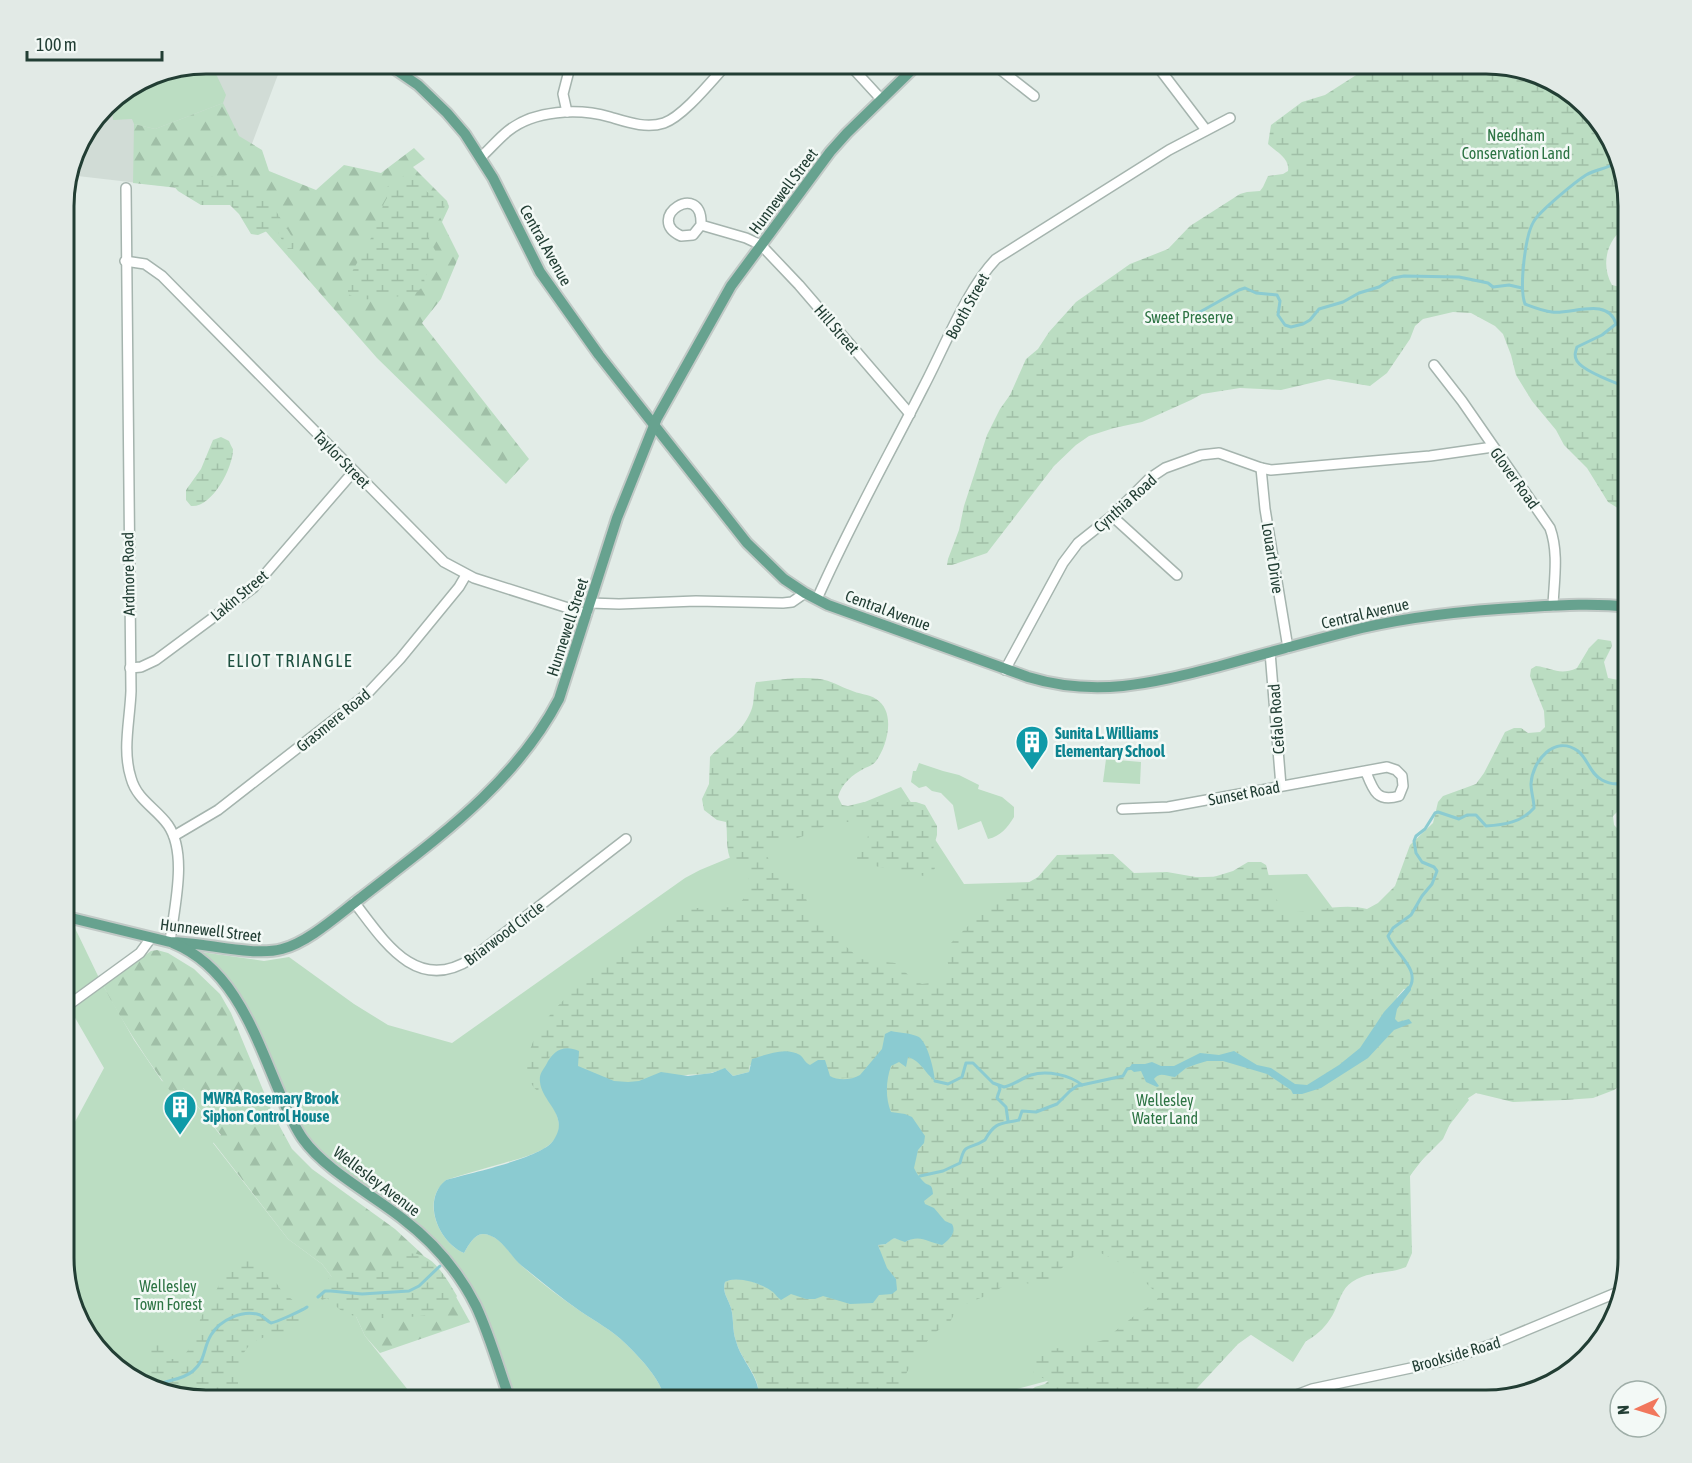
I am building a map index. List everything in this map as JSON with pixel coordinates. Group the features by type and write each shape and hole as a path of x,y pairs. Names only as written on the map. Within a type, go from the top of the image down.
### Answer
{"main road":[{"name":"Central Avenue","path":"401,73 418,85 447,113 481,157 540,272 599,355 755,552 779,575 817,599 1005,670 1062,686 1113,688 1148,684 1339,634 1418,617 1451,612 1552,606 1618,606"},
{"name":"Hunnewell Street","path":"74,919 170,942 276,951 300,942 467,814 517,762 548,720 559,699 617,518 655,425 717,309 731,286 830,152 908,73"},
{"name":"Wellesley Avenue","path":"170,942 203,960 228,987 249,1022 292,1119 310,1148 341,1174 405,1220 435,1247 448,1264 466,1288 476,1307 506,1390"}],"street":[{"path":"567,112 563,94 568,73"},
{"path":"481,157 519,123 550,114 567,112 601,114 653,125 666,122 692,101 719,73"},
{"path":"857,73 881,99"},
{"path":"1005,73 1034,96"},
{"path":"1163,73 1206,130"},
{"name":"Booth Street","path":"817,599 845,537 979,280 996,259 1169,150 1230,118"},
{"name":"Ardmore Road","path":"126,188 130,668 127,752 131,781 142,799 163,818 174,836 177,849 178,870 170,942"},
{"path":"701,225 746,238 761,245"},
{"name":"Hill Street","path":"761,245 910,414"},
{"name":"Taylor Street","path":"126,261 145,264 162,276 439,557 466,575 589,608 619,604 696,601 784,603 792,602 806,593"},
{"name":"Glover Road","path":"1434,365 1550,528 1554,539 1555,556 1552,606"},
{"name":"Cynthia Road","path":"1005,670 1063,563 1078,543 1112,516 1150,478 1165,468 1190,458 1219,453 1271,470 1430,456 1493,447"},
{"name":"Louart Drive","path":"1261,468 1265,509 1288,648"},
{"name":"Lakin Street","path":"130,668 141,667 156,660 253,588 354,471"},
{"path":"1112,516 1176,574"},
{"name":"Grasmere Road","path":"174,836 218,810 367,694 400,659 459,587 466,575"},
{"name":"Cefalo Road","path":"1270,652 1281,786"},
{"name":"Sunset Road","path":"1122,808 1168,807 1366,772"},
{"name":"Briarwood Circle","path":"354,902 393,952 406,962 429,969 454,968 471,959 626,839"},
{"path":"74,1001 140,953 151,938"},
{"name":"Brookside Road","path":"1309,1390 1439,1362 1493,1344 1614,1294"}],"shaded area":[{"path":"205,73 279,73 233,194 77,176 91,139 106,118 118,106 147,87 179,76"}],"green space":[{"path":"214,73 226,95 223,103 155,129 134,124 132,119 113,120 112,112 132,96 147,87 179,76"},
{"path":"1359,73 1504,75 1529,80 1553,91 1586,118 1601,139 1614,171 1618,196 1618,233 1608,252 1606,268 1612,285 1618,286 1618,508 1608,502 1587,468 1564,445 1556,430 1532,401 1516,375 1503,334 1495,326 1471,313 1453,312 1423,319 1415,326 1410,339 1387,373 1370,386 1328,379 1281,390 1240,388 1202,394 1142,422 1089,436 1054,466 987,553 947,565 987,435 1010,395 1026,359 1038,349 1049,332 1076,302 1130,264 1168,249 1190,226 1240,194 1260,191 1268,176 1288,171 1285,159 1268,144 1271,125 1302,102 1325,95"},
{"path":"223,103 239,136 262,150 269,171 316,190 344,165 381,173 414,148 425,159 413,167 447,201 449,207 442,222 459,256 441,299 422,323 529,459 506,484 377,358 233,194 133,183 134,124 155,129"},
{"path":"414,173 427,192 445,202 443,212 429,239 438,260 424,278 425,285 413,295 360,300 348,294 348,279 380,218 387,198 387,187 405,175"},
{"path":"228,175 249,183 271,203 294,240 293,249 286,247 274,228 258,235 251,234 239,214 230,205 201,205 178,191 172,184 175,180 186,178 210,176 217,178"},
{"path":"221,437 229,441 233,449 225,476 214,494 199,505 191,506 186,500 186,490 201,469 213,440"},
{"name":"Wellesley Water Land","path":"1598,639 1611,641 1612,646 1604,662 1608,678 1618,680 1618,812 1613,816 1614,825 1618,829 1618,1087 1593,1098 1565,1100 1513,1102 1476,1093 1459,1104 1443,1139 1417,1165 1410,1176 1412,1253 1406,1267 1363,1276 1352,1282 1343,1292 1326,1325 1302,1343 1283,1346 1252,1334 1238,1344 1195,1390 1032,1390 1048,1381 1034,1373 1031,1365 1036,1357 1051,1349 1104,1340 1134,1316 1155,1303 1159,1296 1124,1266 1104,1255 1082,1248 1051,1279 1042,1284 1011,1282 988,1295 958,1307 950,1322 933,1334 918,1353 897,1390 758,1390 735,1337 725,1282 737,1279 751,1281 765,1287 775,1295 791,1294 806,1299 823,1296 850,1304 873,1303 896,1279 887,1268 878,1245 886,1244 892,1238 907,1241 916,1238 942,1245 953,1234 952,1225 945,1221 934,1208 925,1204 924,1201 933,1191 914,1168 918,1150 925,1136 905,1114 894,1114 887,1096 889,1073 892,1067 895,1063 900,1063 906,1067 908,1057 917,1062 935,1080 934,1069 919,1038 910,1034 888,1032 884,1038 883,1049 860,1075 852,1078 832,1077 818,1060 807,1065 802,1059 788,1052 771,1052 750,1063 749,1072 733,1076 725,1068 702,1074 661,1072 639,1081 624,1082 609,1080 581,1069 578,1066 579,1060 572,1049 555,1053 544,1064 541,1080 546,1097 531,1083 527,1071 530,1050 546,1020 572,992 618,957 664,929 681,912 698,908 732,906 741,902 745,896 749,879 730,858 726,822 717,820 704,810 702,799 709,784 710,757 737,732 747,719 752,708 756,682 796,678 824,680 873,697 882,704 888,720 884,746 874,764 848,780 838,797 842,805 848,806 864,802 916,802 925,805 937,826 932,853 935,868 931,875 924,876 875,866 863,866 857,858 859,851 867,844 868,834 863,825 852,822 834,823 791,840 773,841 768,858 776,875 796,884 805,895 811,915 860,959 895,963 922,984 934,982 944,975 948,964 949,945 972,922 1012,892 1038,877 1057,855 1113,854 1134,873 1167,872 1207,879 1233,871 1248,862 1261,862 1266,865 1273,892 1286,912 1337,907 1367,909 1378,903 1395,886 1410,845 1433,823 1438,802 1443,796 1476,784 1505,732 1521,728 1528,733 1540,732 1545,727 1544,711 1530,676 1531,669 1536,666 1561,671 1577,668 1589,648","holes":["1404,989 1410,990 1397,1009 1395,1019 1398,1022 1406,1019 1410,1024 1394,1030 1363,1063 1321,1088 1302,1094 1293,1094 1292,1090 1267,1074 1226,1061 1207,1061 1186,1068 1175,1077 1159,1075 1154,1078 1153,1086 1146,1082 1141,1071 1132,1064 1152,1062 1161,1066 1174,1066 1197,1054 1223,1055 1231,1051 1263,1067 1271,1068 1295,1084 1307,1085 1339,1065 1360,1048 1384,1012"]},
{"path":"1106,759 1141,762 1140,784 1103,782"},
{"path":"919,763 959,775 979,785 978,789 1002,797 1014,807 1014,817 1009,825 997,836 988,839 981,821 958,830 953,805 941,793 932,791 926,786 919,788 911,782 913,771 916,771"},
{"name":"Wellesley Water Land","path":"901,787 964,884 1307,874 1358,942 1469,1100 1401,1187 1293,1362 1242,1329 1013,1390 759,1390 755,1284 763,1287 921,1237 802,1057 546,1097 559,1124 557,1135 552,1143 531,1155 446,1180 434,1200 438,1227 449,1243 464,1253 477,1236 483,1234 495,1238 536,1278 610,1330 626,1344 655,1377 662,1390 512,1390 447,1259 311,1150 218,969 201,952 264,961 289,957 354,1004 388,1025 452,1043 685,878"},
{"path":"74,926 99,978 74,994"},
{"path":"151,951 168,953 194,969 220,994 231,1013 273,1114 292,1149 312,1169 395,1229 421,1253 450,1286 470,1322 380,1353 365,1336 347,1297 322,1264 288,1239 213,1142 221,1135 183,1088 173,1095 136,1042 103,985"},
{"name":"Wellesley Town Forest","path":"103,985 134,1040 162,1081 183,1088 221,1136 213,1143 288,1239 322,1264 347,1297 365,1336 408,1390 205,1390 179,1387 147,1376 118,1357 106,1345 87,1316 80,1300 74,1267 74,1124 104,1068 74,1016 74,1006"},
{"path":"407,1254 424,1256 443,1274 457,1296 445,1309 433,1314 411,1317 363,1317 346,1313 327,1298 322,1300 318,1294 331,1277 348,1273 372,1272 390,1265"},
{"path":"249,1257 254,1260 273,1278 281,1290 304,1310 304,1319 298,1330 273,1334 257,1340 248,1347 240,1358 237,1390 179,1387 146,1376 154,1368 147,1355 149,1349 160,1343 165,1345 165,1359 174,1359 183,1356 191,1347 201,1317 222,1280 241,1259"}],"water":[{"path":"1408,986 1411,990 1397,1009 1395,1019 1398,1022 1409,1019 1412,1023 1394,1030 1368,1058 1321,1088 1302,1094 1293,1094 1291,1090 1267,1074 1223,1061 1207,1061 1197,1064 1186,1068 1175,1077 1159,1075 1154,1079 1159,1086 1157,1087 1146,1082 1141,1071 1134,1072 1129,1068 1132,1064 1152,1062 1161,1066 1174,1066 1200,1053 1219,1055 1234,1051 1257,1065 1271,1068 1295,1084 1307,1085 1339,1065 1360,1048 1384,1012"},
{"path":"891,1031 919,1037 930,1058 935,1081 920,1064 908,1057 906,1067 899,1062 891,1066 887,1095 891,1112 912,1117 925,1136 924,1143 918,1150 914,1168 921,1179 931,1186 933,1194 924,1201 925,1204 934,1208 945,1221 952,1224 953,1233 950,1239 942,1245 920,1239 905,1242 894,1238 886,1244 878,1245 887,1268 896,1279 897,1290 892,1294 879,1295 873,1303 850,1304 823,1296 806,1299 791,1294 781,1300 769,1289 757,1283 736,1279 725,1282 735,1337 758,1390 662,1390 655,1377 626,1344 522,1266 495,1238 483,1234 477,1236 464,1253 455,1248 440,1230 434,1209 435,1198 439,1188 446,1180 520,1159 546,1147 553,1141 559,1124 542,1090 540,1077 549,1060 559,1050 568,1048 579,1051 578,1066 614,1081 639,1081 661,1072 688,1076 712,1073 725,1068 733,1076 749,1072 752,1059 782,1051 800,1055 810,1065 818,1060 825,1060 830,1076 845,1079 860,1075 882,1049 885,1034"}],"waterway":[{"path":"1612,165 1586,175 1558,197 1534,221 1526,249 1523,296 1525,304 1552,312 1588,309 1605,311 1612,316 1616,324"},
{"path":"1172,318 1200,312 1245,288 1256,293 1277,295 1280,301 1278,315 1285,325 1291,327 1310,320 1319,309 1343,302 1359,293 1379,287 1393,278 1404,276 1459,277 1488,283 1493,287 1509,285 1522,288"},
{"path":"1618,324 1602,335 1577,347 1575,358 1586,369 1618,384"},
{"path":"1408,990 1412,983 1410,969 1388,936 1393,928 1411,915 1432,884 1437,871 1434,867 1422,862 1416,853 1414,841 1435,813 1459,819 1467,815 1476,815 1486,826 1506,824 1524,817 1534,808 1532,775 1540,759 1546,752 1561,746 1578,751 1602,780 1618,784"},
{"path":"935,1081 948,1084 962,1077 966,1063 973,1063 993,1083 1004,1087 1031,1075 1044,1073 1065,1076 1082,1085"},
{"path":"920,1176 943,1171 960,1163 968,1147 985,1140 996,1126 1019,1120 1022,1111 1036,1112 1057,1104 1077,1086 1123,1076 1127,1069 1132,1068"},
{"path":"999,1086 997,1098 1006,1107 1008,1121"},
{"path":"318,1297 325,1291 362,1294 409,1291 419,1286 440,1266"},
{"path":"163,1383 188,1375 197,1367 211,1335 226,1320 246,1313 260,1315 271,1323 307,1307"}],"place":[{"name":"Sunita L. Williams Elementary School","path":"1032,771"},
{"name":"MWRA Rosemary Brook Siphon Control House","path":"180,1136"}],"district":[{"name":"ELIOT TRIANGLE","path":"290,661"}],"park label":[{"name":"Needham Conservation Land","path":"1516,144"},
{"name":"Sweet Preserve","path":"1189,317"}]}
